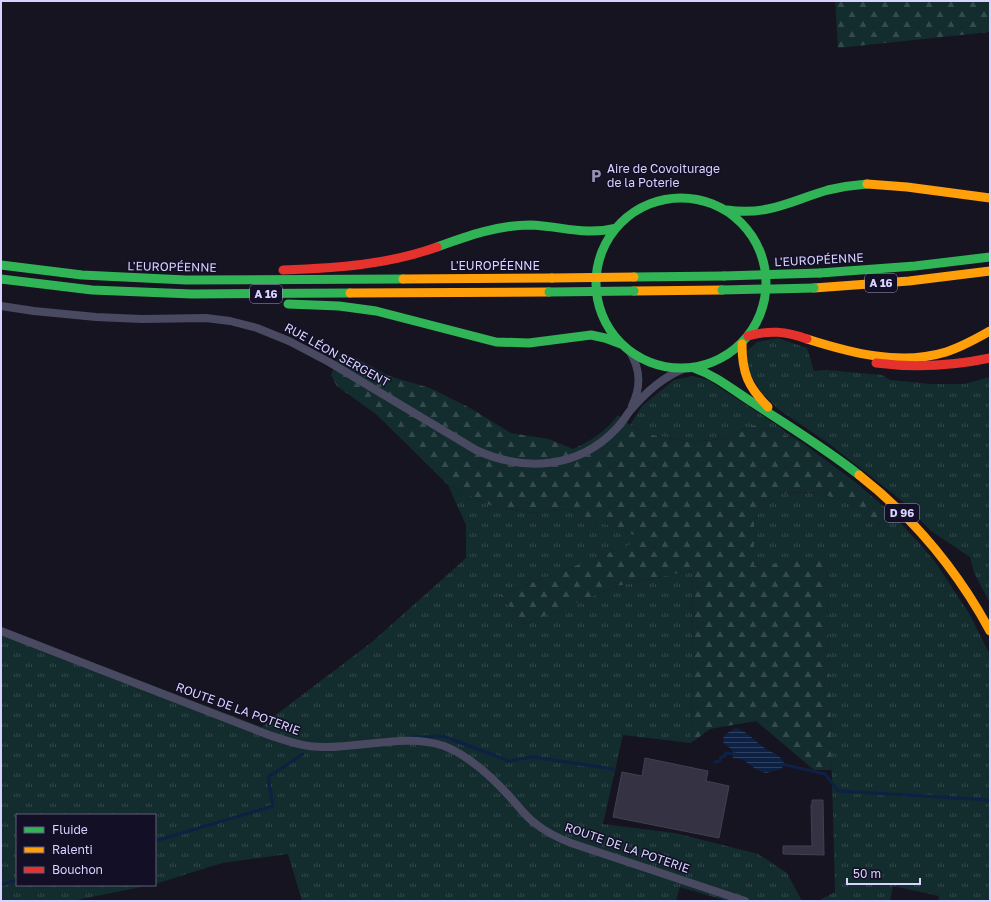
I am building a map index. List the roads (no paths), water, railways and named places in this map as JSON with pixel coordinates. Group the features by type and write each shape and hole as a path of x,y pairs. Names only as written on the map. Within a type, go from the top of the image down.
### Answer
{"main road":[{"path":"725,210 745,213 764,212 829,190 867,184 915,183 990,191"},
{"path":"867,184 907,187 990,198"},
{"path":"665,199 696,199 711,203 725,210 739,220 750,232 761,252 767,285 764,307 757,322 742,344 718,361 694,368 683,369 657,366 643,360 621,344 605,322 599,306 596,290 597,273 600,257 607,242 616,228 637,210 665,199"},
{"path":"238,280 260,272 336,267 390,260 426,251 484,232 506,227 540,226 594,233 616,228"},
{"name":"L'EUROPÉENNE","path":"1,265 63,273 186,280 552,278 724,276 820,273 915,266 990,257"},
{"name":"A 16","path":"1,279 62,287 135,292 237,295 814,288 909,281 990,271"},
{"path":"135,292 207,301 252,303"},
{"path":"282,304 339,306 376,311 496,342 529,343 591,336 606,338 621,344"},
{"path":"748,336 765,332 790,332 834,348 860,354 897,358 914,358 934,356 955,350 976,340 990,331"},
{"path":"807,339 822,347 855,359 896,366 937,366 990,358"},
{"name":"D 96","path":"742,344 742,366 748,384 759,399 784,422"},
{"name":"D 96","path":"694,368 718,378 757,406 784,422 865,480 922,532 962,583 977,606 990,632"}],"street":[{"name":"RUE LÉON SERGENT","path":"1,306 42,312 96,317 142,319 206,318 230,321 257,328 289,341 329,362 476,450 501,460 514,463 550,463 578,455 610,435 619,426 629,412"},
{"path":"629,412 638,391 639,379 637,368 630,352"},
{"path":"629,412 660,381 670,374 683,369"},
{"name":"ROUTE DE LA POTERIE","path":"1,631 270,735 300,745 312,747 331,747 410,741 442,746 460,754 480,768 498,784 531,820 552,835 577,845 745,901"}],"water":[{"path":"736,728 748,734 763,747 781,758 785,764 781,769 766,773 757,770 742,759 733,758 732,750 723,742 724,735"}],"waterway":[{"path":"413,737 443,736 509,761 533,757 613,769"},
{"path":"715,762 720,761 721,757 725,756 725,753 735,754"},
{"path":"156,841 273,806 268,777 303,754"},
{"path":"782,764 825,774 838,791 990,800"},
{"path":"1,885 16,880"}],"place":[{"name":"Aire de Covoiturage de la Poterie","path":"596,176"}]}
